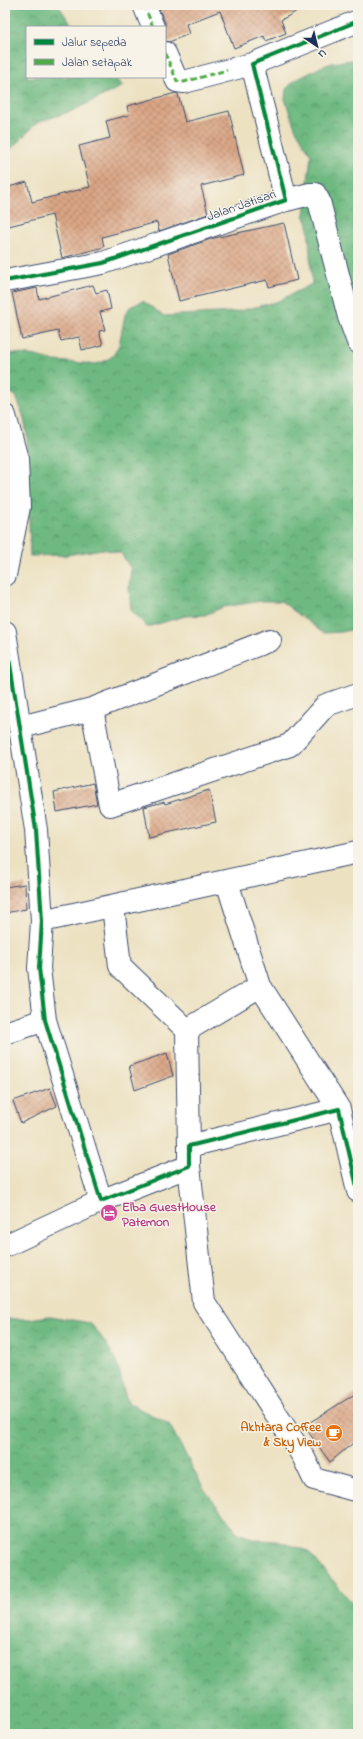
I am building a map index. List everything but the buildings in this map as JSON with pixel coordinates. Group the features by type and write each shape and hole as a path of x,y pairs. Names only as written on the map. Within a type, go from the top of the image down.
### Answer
{"street":[{"path":"144,5 153,26"},
{"path":"166,55 177,81 184,82 252,64 358,21"},
{"name":"Jalan Jatisari","path":"5,281 103,263 286,200 252,64"},
{"path":"286,200 315,194 320,201 349,317 358,342"},
{"path":"5,416 17,459 19,507 5,575"},
{"path":"5,632 36,830 42,921 39,968 45,1020 101,1201"},
{"path":"21,727 92,709 270,640"},
{"path":"92,709 110,805 290,745 326,705 358,694"},
{"path":"42,921 358,852"},
{"path":"226,882 260,986 339,1109 358,1191"},
{"path":"113,906 120,966 187,1030 189,1156 204,1302 303,1456 314,1480 358,1491"},
{"path":"187,1030 260,986"},
{"path":"5,1033 45,1020"},
{"path":"5,1246 101,1201 189,1156 339,1109"}],"green space":[{"path":"5,5 58,5 72,26 26,26 26,78 115,78 123,86 72,111 38,122 5,155"},
{"path":"352,60 358,72 358,628 342,632 323,633 281,601 261,601 223,607 205,615 185,616 147,627 131,610 129,588 131,569 121,553 102,549 66,555 30,556 27,433 23,415 16,396 5,390 5,375 10,353 36,356 53,361 96,364 113,356 119,345 125,315 130,307 143,301 164,316 235,312 276,302 312,284 308,224 304,215 311,155 295,128 285,99 286,89 294,81 321,67 332,63"},
{"path":"50,1316 90,1323 104,1340 115,1359 128,1403 169,1424 204,1489 237,1532 255,1540 277,1541 308,1551 358,1610 358,1734 5,1734 5,1319 29,1319"}],"marked path":[{"path":"144,5 153,26"},
{"path":"166,55 177,81 184,82 227,70"}],"cycle path":[{"path":"5,281 103,263 286,200 252,64 358,21"},
{"path":"5,632 36,830 42,921 39,968 45,1020 101,1201 189,1166 189,1146 339,1109 358,1191"}],"place":[{"name":"Elba GuestHouse Patemon","path":"109,1213"},
{"name":"Akhtara Coffee & Sky View","path":"334,1433"}]}
